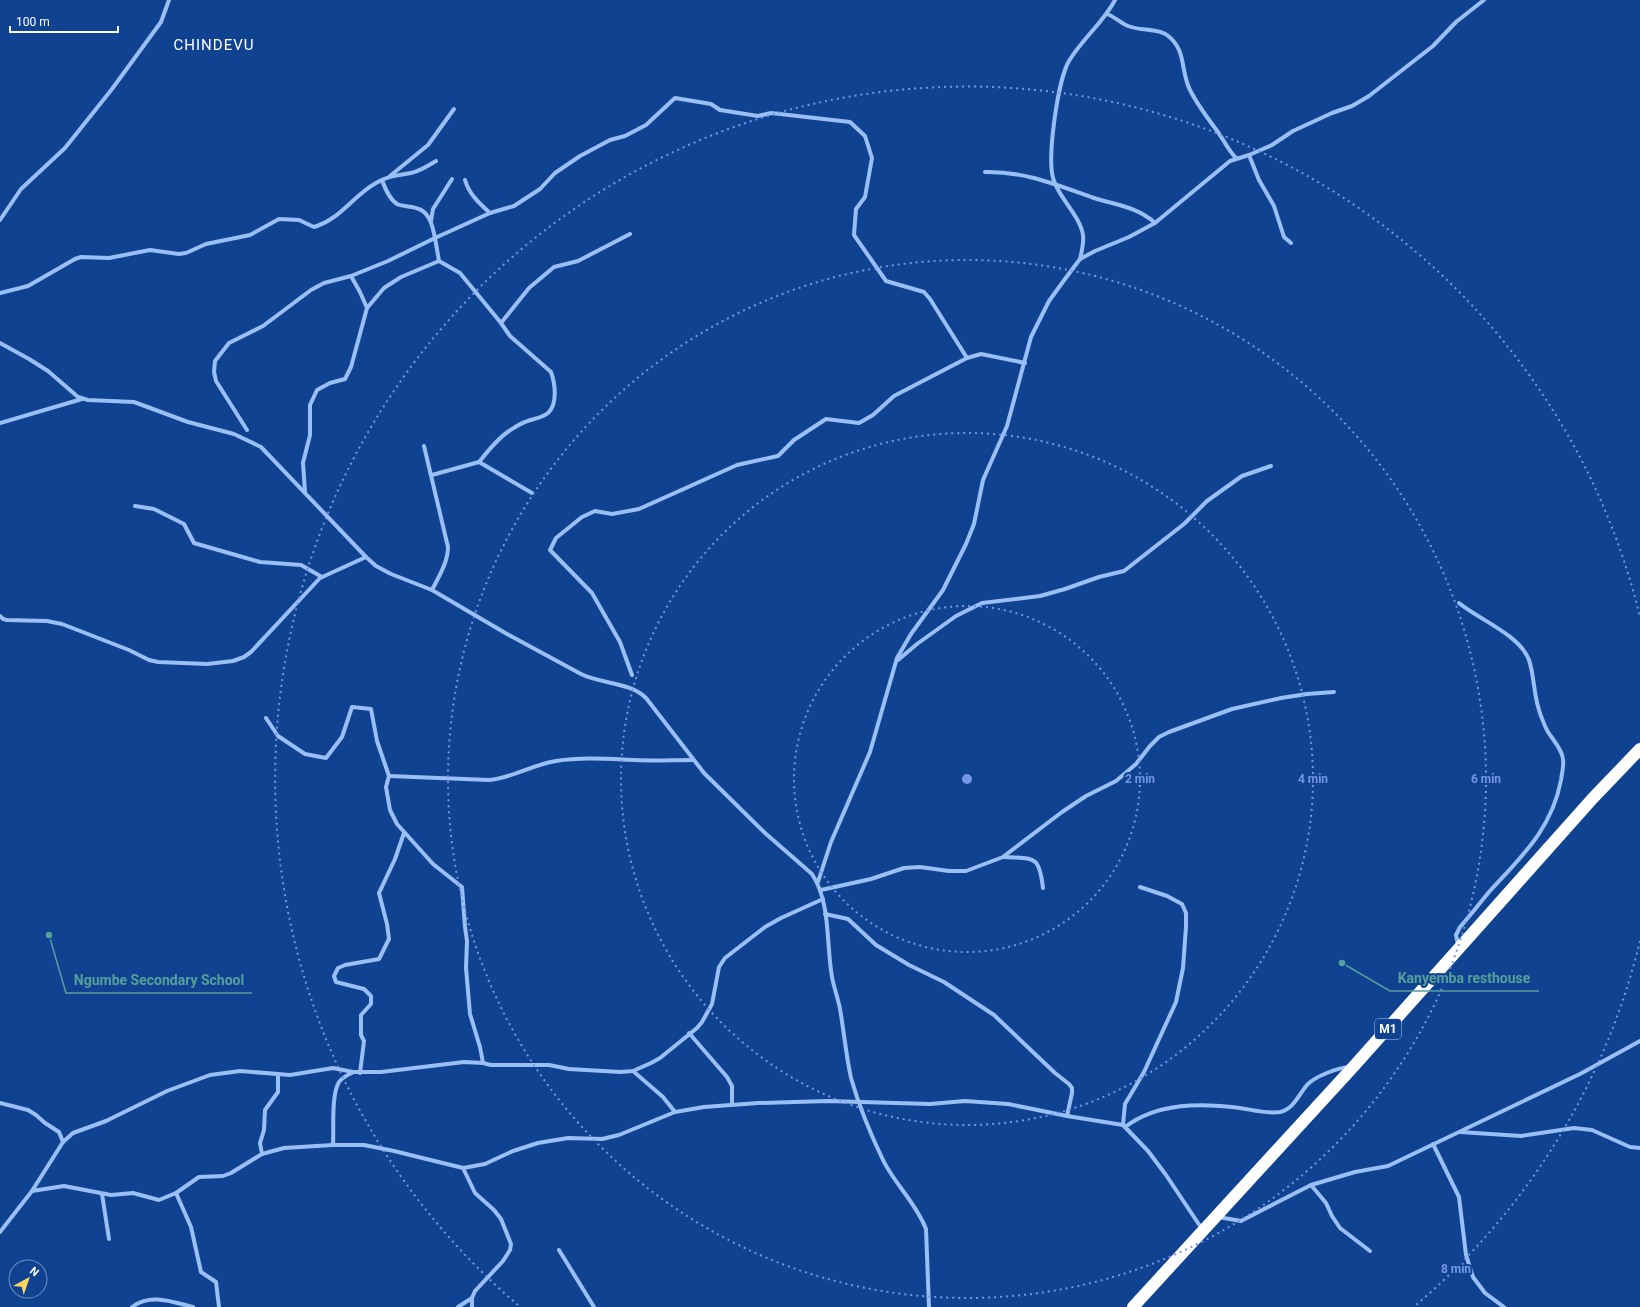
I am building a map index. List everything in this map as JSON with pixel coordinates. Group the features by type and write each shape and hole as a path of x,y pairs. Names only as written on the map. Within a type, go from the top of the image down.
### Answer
{"highway":[{"name":"M1","path":"1133,1307 1459,950 1593,798 1640,749"}],"street":[{"path":"0,220 21,189 65,148 112,89 161,22 169,0"},
{"path":"1080,259 1083,238 1081,228 1054,183 1052,173 1052,141 1062,77 1066,67 1077,49 1107,14 1115,0"},
{"path":"818,882 831,842 870,752 896,663 911,634 943,590 966,544 974,524 983,480 1007,426 1031,336 1049,301 1080,259 1094,251 1129,237 1155,223 1223,166 1236,158 1249,155 1276,143 1293,131 1332,113 1352,106 1369,96 1433,46 1456,22 1484,0"},
{"path":"1107,14 1128,26 1140,30 1163,33 1172,40 1182,56 1185,76 1190,89 1227,148 1236,158"},
{"path":"247,430 216,381 214,372 215,361 229,343 263,326 311,290 324,283 351,276 388,261 490,213 514,206 540,189 555,173 580,156 597,146 610,140 625,136 646,125 675,98 711,104 720,110 758,116 771,113 850,122 865,136 872,158 865,197 856,209 854,235 886,281 924,292 927,295 967,358"},
{"path":"0,293 28,286 81,257 108,258 150,250 180,254 186,253 206,244 250,235 279,219 299,220 314,227 334,218 372,186 389,176 428,146 454,109"},
{"path":"1249,155 1259,180 1274,206 1284,237 1291,243"},
{"path":"389,176 412,173 436,161"},
{"path":"985,172 1000,171 1023,174 1054,183 1094,198 1132,208 1149,217 1155,223"},
{"path":"439,261 431,221 434,209 452,179"},
{"path":"382,180 391,199 397,204 420,209 431,221"},
{"path":"465,180 467,188 473,197 490,213"},
{"path":"501,323 529,288 554,267 578,261 630,234"},
{"path":"432,475 479,462 508,432 524,422 548,413 552,407 554,399 554,380 551,372 510,336 460,273 439,261"},
{"path":"305,492 303,463 310,435 310,405 317,390 330,383 345,379 351,367 367,308 384,288 401,277 439,261"},
{"path":"351,276 367,308"},
{"path":"0,343 29,358 48,371 72,394 82,399"},
{"path":"632,675 620,642 592,593 550,550 556,538 582,517 595,511 612,514 639,509 737,465 778,456 794,440 826,419 859,423 873,415 894,396 967,358 981,354 1025,363"},
{"path":"0,423 82,399 134,402 188,422 248,439 261,447 376,566 391,574 432,590 507,634 593,680 617,685 640,693 651,704 693,760 735,804 812,874 818,882 823,899 832,977 840,1009 851,1077 870,1132 884,1162 903,1189 926,1229 929,1307"},
{"path":"424,446 432,475 440,520 448,547 448,555 444,566 432,590"},
{"path":"479,462 532,493"},
{"path":"896,663 901,656 956,616 982,603 1040,596 1065,589 1099,576 1124,571 1184,524 1213,496 1242,476 1271,466"},
{"path":"135,506 154,509 184,524 194,543 260,562 301,566 322,577"},
{"path":"0,616 3,619 8,620 47,621 62,624 155,662 194,664 232,661 244,657 251,652 322,577 366,557"},
{"path":"1459,603 1503,631 1522,648 1527,655 1530,664 1536,702 1547,730 1561,752 1563,759 1559,791 1547,823 1524,855 1460,927 1456,935 1459,950"},
{"path":"821,890 871,879 904,868 920,867 949,871 966,871 1003,857 1062,812 1086,796 1116,781 1136,764 1155,742 1169,732 1232,709 1281,698 1334,692"},
{"path":"266,718 278,736 305,754 326,758 342,737 352,707 371,709 377,741 389,776 386,787 390,810 397,824 433,864 462,887 464,892 467,940 466,968 470,1014 480,1047 483,1063"},
{"path":"389,776 488,780 503,779 530,768 555,761 581,758 652,761 693,760"},
{"path":"360,1073 364,1041 361,1035 361,1015 371,1004 371,996 364,989 336,982 334,976 338,968 345,965 379,959 384,951 389,939 387,924 379,893 395,859 404,833"},
{"path":"1003,857 1025,858 1036,862 1039,866 1043,888"},
{"path":"1124,1126 1125,1104 1144,1072 1176,1002 1183,968 1186,927 1186,913 1182,904 1168,896 1140,887"},
{"path":"0,1232 32,1191 63,1142 73,1133 127,1111 156,1096 210,1075 240,1071 290,1075 333,1068 360,1073 409,1070 464,1062 491,1065 549,1065 620,1072 633,1071 660,1058 702,1022 712,1004 719,967 725,958 765,927 780,918 823,899"},
{"path":"825,914 848,919 876,945 908,965 944,982 994,1015 1072,1088 1067,1116"},
{"path":"689,1033 727,1077 732,1086 732,1104"},
{"path":"1216,1217 1241,1221 1311,1185 1355,1172 1388,1166 1580,1074 1640,1041"},
{"path":"1124,1126 1143,1116 1180,1107 1197,1105 1226,1106 1280,1112 1289,1108 1312,1081 1337,1069 1354,1066"},
{"path":"633,1071 663,1097 675,1112"},
{"path":"333,1145 336,1092 340,1080 344,1076 353,1072"},
{"path":"262,1154 260,1143 264,1130 265,1110 278,1092 278,1075"},
{"path":"32,1191 64,1186 111,1195 133,1193 159,1200 176,1193 199,1177 220,1177 231,1173 262,1154 284,1148 333,1145 376,1147 463,1168 485,1164 522,1147 568,1138 602,1139 619,1135 675,1112 732,1104 828,1102 990,1102 1008,1104 1124,1126 1148,1151 1203,1229"},
{"path":"0,1103 28,1110 36,1115 45,1124 59,1132 63,1142"},
{"path":"1459,1132 1521,1136 1574,1128 1592,1130 1630,1147 1640,1148"},
{"path":"1433,1144 1458,1197 1466,1255 1473,1277 1485,1293 1504,1307"},
{"path":"463,1168 475,1193 494,1210 501,1219 511,1244 510,1250 503,1261 477,1288 472,1298 472,1307"},
{"path":"1311,1185 1326,1203 1340,1228 1370,1251"},
{"path":"176,1193 191,1227 201,1272 216,1282 219,1307"},
{"path":"102,1194 109,1239"},
{"path":"559,1250 594,1307"},
{"path":"132,1307 144,1301 160,1298 193,1307"},
{"path":"458,1307 472,1298"}],"place":[{"name":"Ngumbe Secondary School","path":"49,935"},
{"name":"Kanyemba resthouse","path":"1342,963"}],"district":[{"name":"CHINDEVU","path":"214,45"}]}
